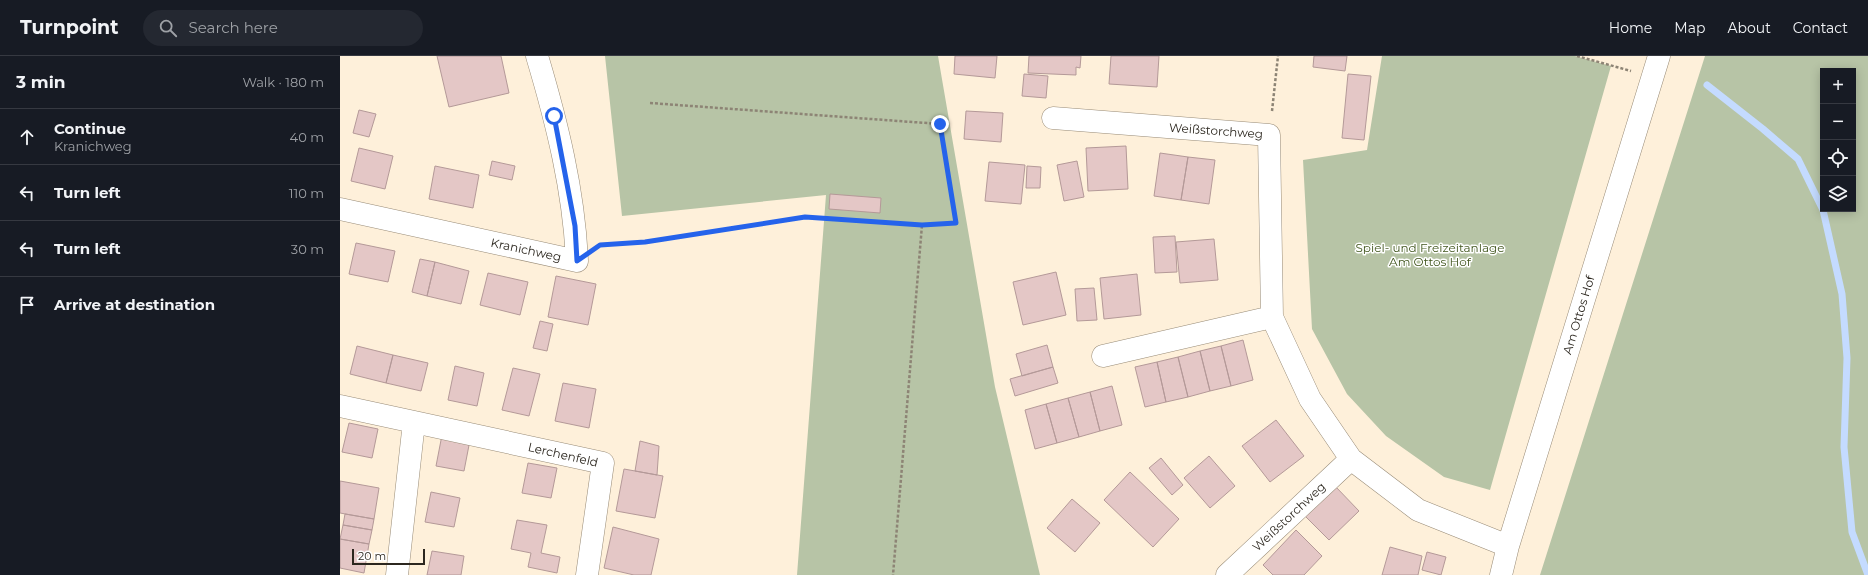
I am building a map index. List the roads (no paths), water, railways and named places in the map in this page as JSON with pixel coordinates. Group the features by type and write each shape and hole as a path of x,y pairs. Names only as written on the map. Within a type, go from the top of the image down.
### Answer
{"street":[{"name":"Kranichweg","path":"340,209 577,261 575,226 554,116 537,56"},
{"name":"Am Ottos Hof","path":"1501,575 1508,546 1659,56"},
{"name":"Weißstorchweg","path":"1054,118 1269,135 1272,317 1310,399 1351,459 1418,510 1508,546"},
{"path":"1103,356 1272,317"},
{"name":"Lerchenfeld","path":"340,406 603,463 587,575"},
{"path":"397,575 414,422"},
{"name":"Weißstorchweg","path":"1227,575 1351,459"}],"waterway":[{"path":"1707,85 1798,159 1823,210 1842,294 1847,358 1844,447 1852,532 1868,575"}],"park label":[{"name":"Spiel- und Freizeitanlage Am Ottos Hof","path":"1430,255"}]}
